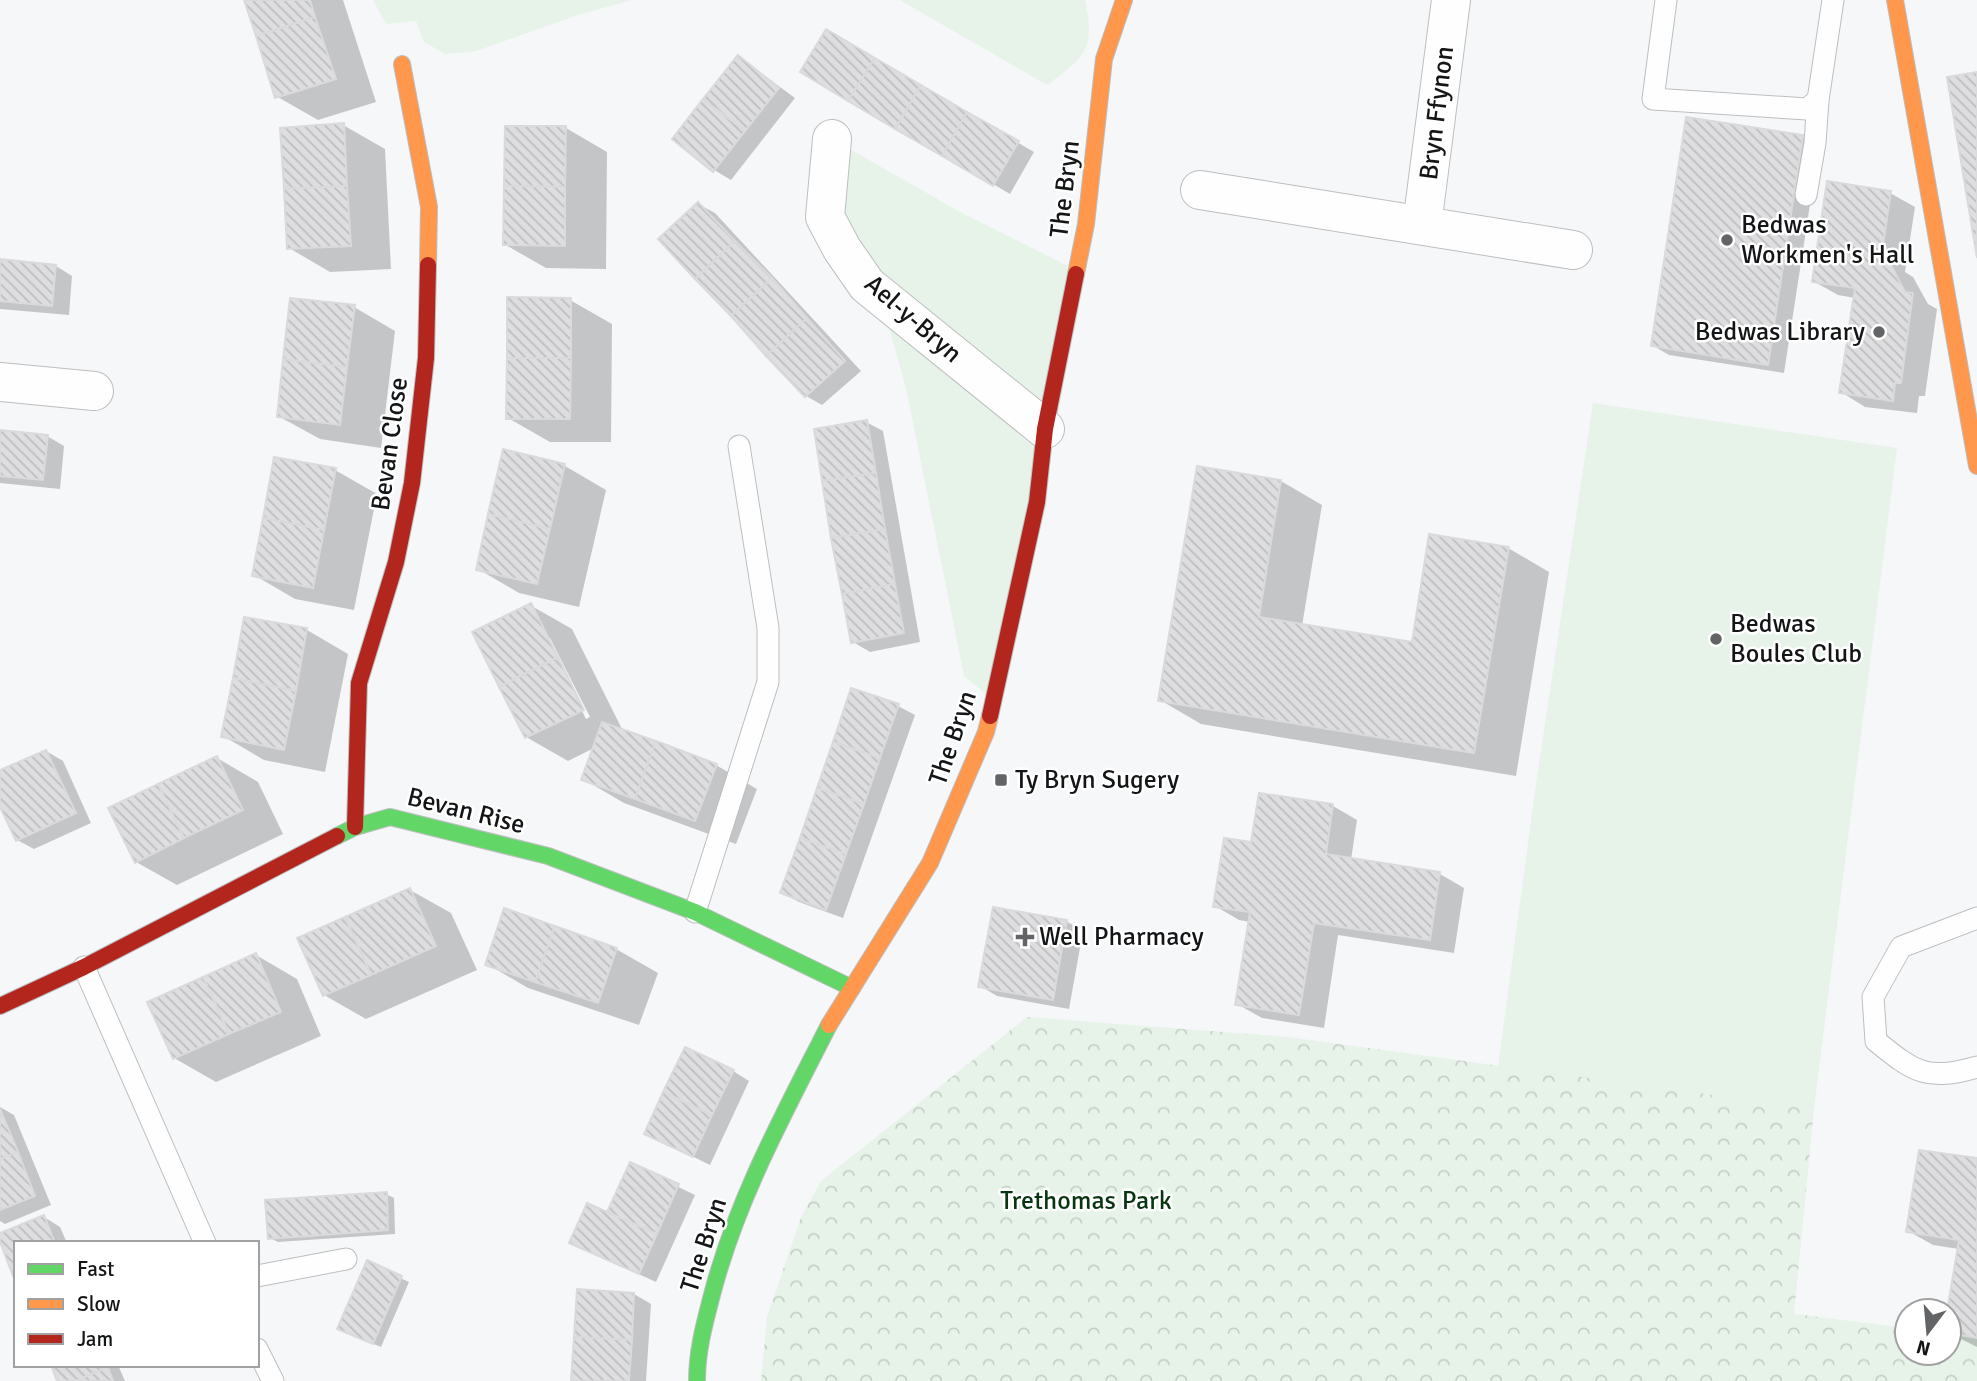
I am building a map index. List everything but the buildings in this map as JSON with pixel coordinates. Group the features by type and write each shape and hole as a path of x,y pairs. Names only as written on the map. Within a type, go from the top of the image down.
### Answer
{"street":[{"name":"The Bryn","path":"697,1381 697,1352 728,1237 774,1132 834,1015 930,863 986,732 1037,502 1045,429 1087,224 1104,59 1124,0"},
{"name":"Bryn Ffynon","path":"1422,225 1451,0"},
{"path":"1895,0 1977,466"},
{"name":"Bevan Close","path":"355,827 359,683 396,562 412,483 426,358 429,207 402,64"},
{"name":"Ael-y-Bryn","path":"832,139 825,217 842,249 867,285 1045,429"},
{"path":"1200,190 1573,250"},
{"path":"0,382 94,391"},
{"name":"Bevan Rise","path":"0,1006 84,967 355,827 390,817 535,852 695,912 852,988"}],"lane":[{"path":"1666,0 1653,99 1807,109 1818,100"},
{"path":"1806,195 1833,0"},
{"path":"1955,344 1977,341"},
{"path":"695,912 768,682 768,628 739,446"},
{"path":"1977,918 1900,947 1872,997 1876,1041 1898,1060 1922,1074 1955,1073 1977,1068"},
{"path":"84,967 204,1241"},
{"path":"259,1276 346,1259"},
{"path":"259,1353 273,1381"}],"green space":[{"path":"373,0 632,0 578,15 476,51 445,54 424,42 416,21 386,24"},
{"path":"900,0 1085,0 1088,41 1079,59 1047,85"},
{"path":"832,139 962,213 1078,271 994,701 964,676 906,388 880,296 842,249"},
{"path":"1593,403 1897,448 1814,1109 1498,1067 1535,791"},
{"name":"Trethomas Park","path":"1027,1017 1288,1037 1814,1109 1794,1314 1893,1326 1893,1367 1963,1367 1963,1336 1977,1338 1977,1381 761,1381 767,1317 801,1217 821,1181"}],"traffic: fast":[{"path":"337,836 355,827 390,817 548,856 695,912 852,988"},
{"path":"697,1381 704,1325 735,1222 764,1155 829,1025"}],"traffic: slow":[{"path":"1076,274 1086,224 1104,59 1124,0"},
{"path":"1895,0 1977,466"},
{"path":"402,64 429,207 428,265"},
{"path":"829,1025 930,863 986,732 990,716"}],"traffic: jam":[{"path":"355,827 359,683 396,562 412,483 426,358 428,265"},
{"path":"990,716 1037,502 1045,429 1076,274"},
{"path":"0,1006 84,967 337,836"}],"place":[{"name":"Bedwas Workmen's Hall","path":"1727,240"},
{"name":"Bedwas Library","path":"1879,332"},
{"name":"Bedwas Boules Club","path":"1716,639"},
{"name":"Ty Bryn Sugery","path":"1001,780"},
{"name":"Well Pharmacy","path":"1025,937"}]}
